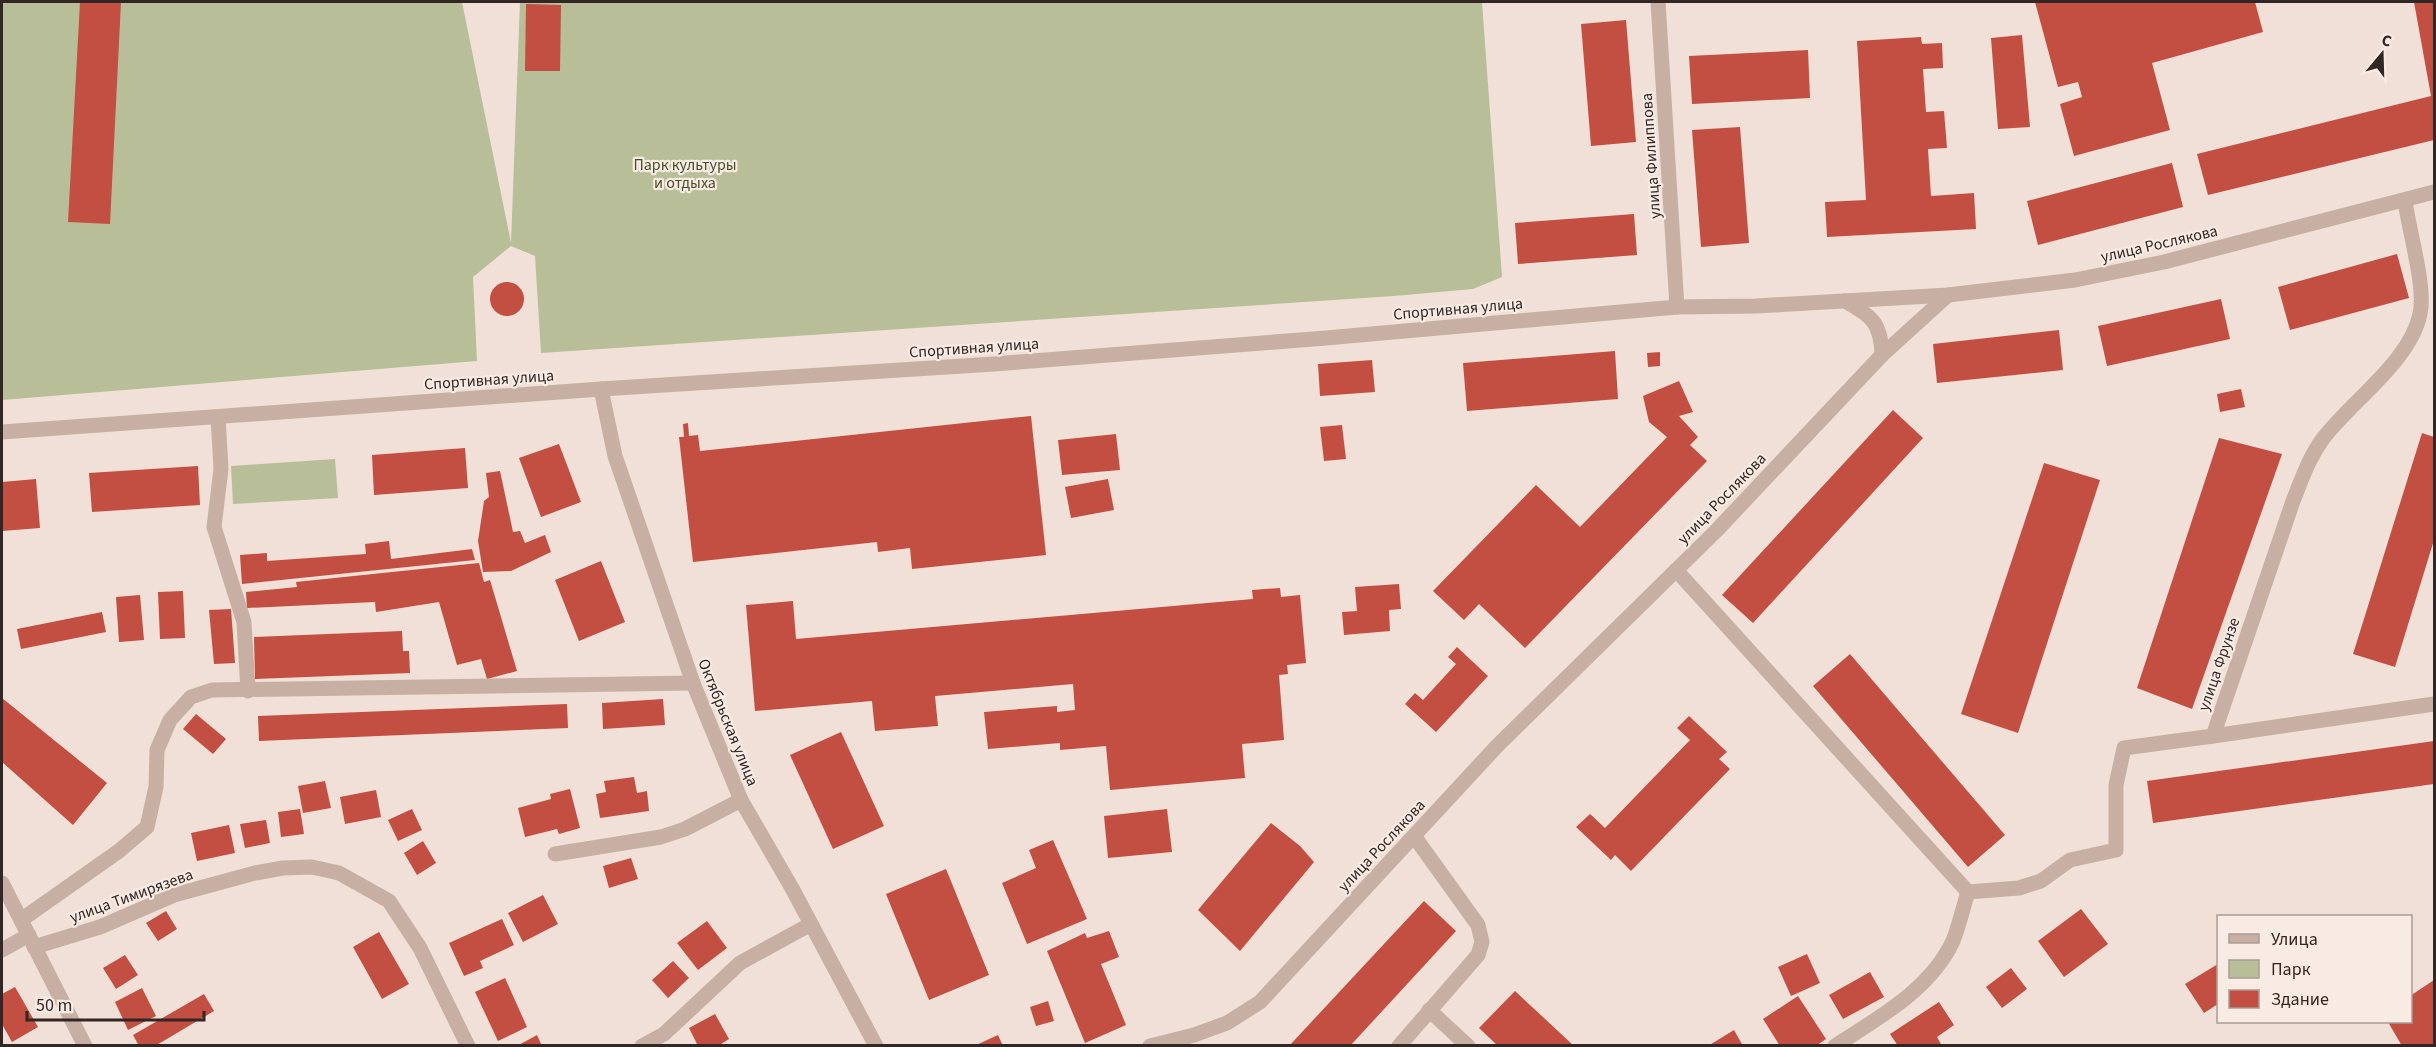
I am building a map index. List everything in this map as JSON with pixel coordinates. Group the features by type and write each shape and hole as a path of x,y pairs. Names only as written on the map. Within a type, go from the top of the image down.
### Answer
{"street":[{"name":"улица Филиппова","path":"1658,2 1677,308"},
{"name":"улица Рослякова","path":"1150,1046 1194,1035 1227,1023 1260,1002 1497,746 1716,531 1882,355 1948,295 2075,280 2164,262 2434,192"},
{"name":"улица Фрунзе","path":"1968,892 2019,888 2041,881 2070,860 2116,850 2116,785 2124,748 2213,736 2293,501 2309,464 2321,441 2411,341 2420,314 2421,291 2405,201"},
{"name":"Спортивная улица","path":"2,432 601,389 994,364 1326,339 1677,308 1845,302 1948,295"},
{"path":"1845,302 1869,315 1878,327 1882,355"},
{"name":"Октябрьская улица","path":"601,389 615,456 693,683 741,800 876,1046"},
{"path":"218,417 221,469 214,527 244,622 248,691"},
{"path":"1676,570 1968,892 1952,941 1933,970 1902,1002 1835,1046"},
{"path":"21,920 119,851 147,827 156,787 157,750 170,720 191,697 212,690 693,683"},
{"path":"2213,736 2434,704"},
{"path":"555,854 661,837 685,829 741,800"},
{"path":"1399,1046 1478,955 1482,942 1478,925 1414,836"},
{"name":"улица Тимирязева","path":"2,950 32,941 100,927 174,895 255,873 283,868 312,867 339,873 389,901 420,948 468,1046"},
{"path":"2,883 85,1046"},
{"path":"642,1046 664,1034 740,963 811,924"},
{"path":"1429,1010 1468,1046"}],"green space":[{"name":"Парк культуры и отдыха","path":"2,2 462,2 511,243 520,2 1482,2 1502,277 1473,289 1394,296 541,353 535,256 511,246 473,277 477,361 2,400"},
{"path":"335,459 338,498 233,504 231,466"}],"building":[{"path":"80,2 121,2 110,224 68,222"},
{"path":"2035,2 2255,2 2263,32 2152,63 2170,130 2074,156 2060,104 2082,97 2078,82 2058,87"},
{"path":"2414,2 2434,2 2434,140 2208,195 2197,154 2431,96"},
{"path":"526,4 561,5 560,71 525,71"},
{"path":"1626,20 1636,142 1591,146 1581,24"},
{"path":"2022,35 2030,127 1998,129 1991,38"},
{"path":"1921,37 1922,44 1942,43 1943,68 1923,69 1926,112 1944,111 1947,148 1928,149 1931,196 1974,193 1976,229 1827,237 1825,202 1866,200 1857,41"},
{"path":"1808,50 1810,98 1692,104 1689,56"},
{"path":"1740,127 1749,243 1701,247 1692,130"},
{"path":"2172,163 2183,207 2038,245 2027,201"},
{"path":"1634,214 1637,255 1518,264 1515,223"},
{"path":"2397,254 2409,298 2290,330 2278,287"},
{"path":"507,282 519,287 524,299 519,311 507,316 495,311 490,299 495,287"},
{"path":"2221,299 2230,339 2107,366 2098,326"},
{"path":"2059,330 2063,370 1937,383 1933,344"},
{"path":"1615,351 1618,399 1467,411 1463,363"},
{"path":"1660,352 1660,366 1648,367 1647,353"},
{"path":"1372,360 1375,392 1320,396 1318,364"},
{"path":"1679,381 1693,412 1679,416 1698,437 1690,445 1707,461 1525,648 1479,604 1464,620 1433,591 1536,485 1580,527 1667,437 1649,422 1643,396"},
{"path":"2241,389 2245,407 2220,412 2217,394"},
{"path":"1893,410 1923,438 1753,623 1722,595"},
{"path":"1031,416 1046,555 912,569 910,548 878,552 877,542 693,562 679,437 684,437 683,424 688,423 689,436 698,435 700,451"},
{"path":"1342,425 1346,459 1324,461 1320,427"},
{"path":"2422,433 2434,437 2434,540 2395,667 2353,654"},
{"path":"1116,434 1120,470 1062,475 1058,440"},
{"path":"2219,438 2282,454 2192,709 2137,688"},
{"path":"559,444 581,502 541,517 519,458"},
{"path":"465,448 468,488 374,495 372,455"},
{"path":"2044,463 2100,480 2018,733 1961,714"},
{"path":"198,466 200,505 92,512 89,473"},
{"path":"500,471 513,532 520,531 525,543 545,535 551,552 511,571 483,572 478,541 484,501 489,497 486,473"},
{"path":"36,479 40,528 2,531 2,482"},
{"path":"1108,479 1114,510 1071,518 1065,487"},
{"path":"389,541 391,559 472,549 475,560 242,584 240,555 267,553 267,561 366,554 365,544"},
{"path":"601,561 625,622 579,641 555,580"},
{"path":"479,563 484,582 490,580 517,671 487,679 481,659 457,665 439,602 376,612 375,602 247,608 246,592 297,587 296,582"},
{"path":"1399,584 1401,609 1389,610 1390,631 1344,635 1342,612 1357,611 1355,587"},
{"path":"1280,588 1281,597 1300,595 1306,663 1287,665 1288,674 1279,675 1284,740 1242,744 1245,778 1110,790 1106,746 1060,750 1060,743 988,749 984,712 1057,706 1057,712 1075,710 1073,684 935,696 938,726 875,731 872,701 755,711 746,605 793,601 796,639 1253,599 1252,590"},
{"path":"183,591 185,638 160,639 158,592"},
{"path":"140,595 144,640 119,642 116,597"},
{"path":"231,609 235,663 214,664 209,610"},
{"path":"102,612 106,632 21,649 17,629"},
{"path":"402,631 403,651 409,651 410,673 255,679 254,637"},
{"path":"1457,647 1488,676 1436,732 1405,704 1415,693 1423,700 1456,664 1448,657"},
{"path":"1850,654 2005,835 1968,867 1813,686"},
{"path":"2,698 107,783 73,825 2,762"},
{"path":"663,699 665,725 603,729 602,703"},
{"path":"567,704 568,728 259,741 258,716"},
{"path":"196,714 226,739 213,754 183,729"},
{"path":"1689,716 1727,752 1719,759 1730,769 1631,871 1615,855 1611,860 1576,827 1590,814 1605,828 1690,740 1677,728"},
{"path":"841,732 884,826 833,849 790,755"},
{"path":"2434,741 2434,784 2153,823 2147,781"},
{"path":"634,777 637,793 647,791 649,811 600,818 596,794 606,792 604,781"},
{"path":"325,781 331,808 303,813 298,786"},
{"path":"570,789 580,828 559,834 557,829 525,837 518,808 551,799 550,794"},
{"path":"376,790 381,817 345,824 340,797"},
{"path":"300,809 304,834 281,837 278,812"},
{"path":"412,809 422,830 398,841 388,820"},
{"path":"1167,809 1172,852 1108,858 1104,816"},
{"path":"266,820 270,843 245,848 240,824"},
{"path":"1271,823 1300,846 1314,862 1240,951 1198,910"},
{"path":"229,825 235,853 197,861 191,833"},
{"path":"1053,840 1087,919 1027,944 1002,883 1036,868 1029,850"},
{"path":"423,841 436,863 417,875 404,853"},
{"path":"631,858 638,879 609,888 603,866"},
{"path":"946,869 989,975 929,1000 886,894"},
{"path":"543,895 558,924 523,942 508,913"},
{"path":"1424,901 1456,931 1350,1046 1289,1046"},
{"path":"2081,909 2108,944 2064,977 2038,941"},
{"path":"166,911 177,929 158,941 146,923"},
{"path":"502,919 514,945 480,961 483,968 464,976 449,943"},
{"path":"707,921 727,948 698,970 677,943"},
{"path":"1109,931 1119,957 1101,964 1126,1025 1085,1043 1047,951 1085,933 1087,938"},
{"path":"379,932 409,984 382,999 353,947"},
{"path":"1807,954 1820,983 1791,996 1778,967"},
{"path":"125,955 138,975 116,989 103,968"},
{"path":"673,961 689,978 668,998 652,980"},
{"path":"2217,965 2217,1005 2204,1013 2185,984"},
{"path":"2011,968 2027,989 2002,1008 1986,987"},
{"path":"1870,972 1884,997 1843,1019 1829,995"},
{"path":"505,978 527,1027 498,1041 475,992"},
{"path":"2434,980 2434,1046 2402,1046 2389,1023 2412,1023 2412,995"},
{"path":"15,987 38,1027 12,1042 2,1024 2,994"},
{"path":"142,988 156,1016 128,1030 115,1002"},
{"path":"1515,991 1574,1046 1498,1046 1479,1028"},
{"path":"204,994 214,1011 155,1046 139,1046 133,1035"},
{"path":"1798,996 1826,1039 1816,1046 1780,1046 1763,1019"},
{"path":"1048,1001 1054,1021 1036,1026 1030,1007"},
{"path":"1939,1002 1954,1025 1937,1037 1942,1046 1898,1046 1890,1034"},
{"path":"715,1014 729,1039 718,1046 698,1046 689,1028"},
{"path":"1734,1030 1743,1046 1708,1046"},
{"path":"537,1035 542,1046 517,1046"},
{"path":"998,1035 1003,1046 974,1046"}]}
